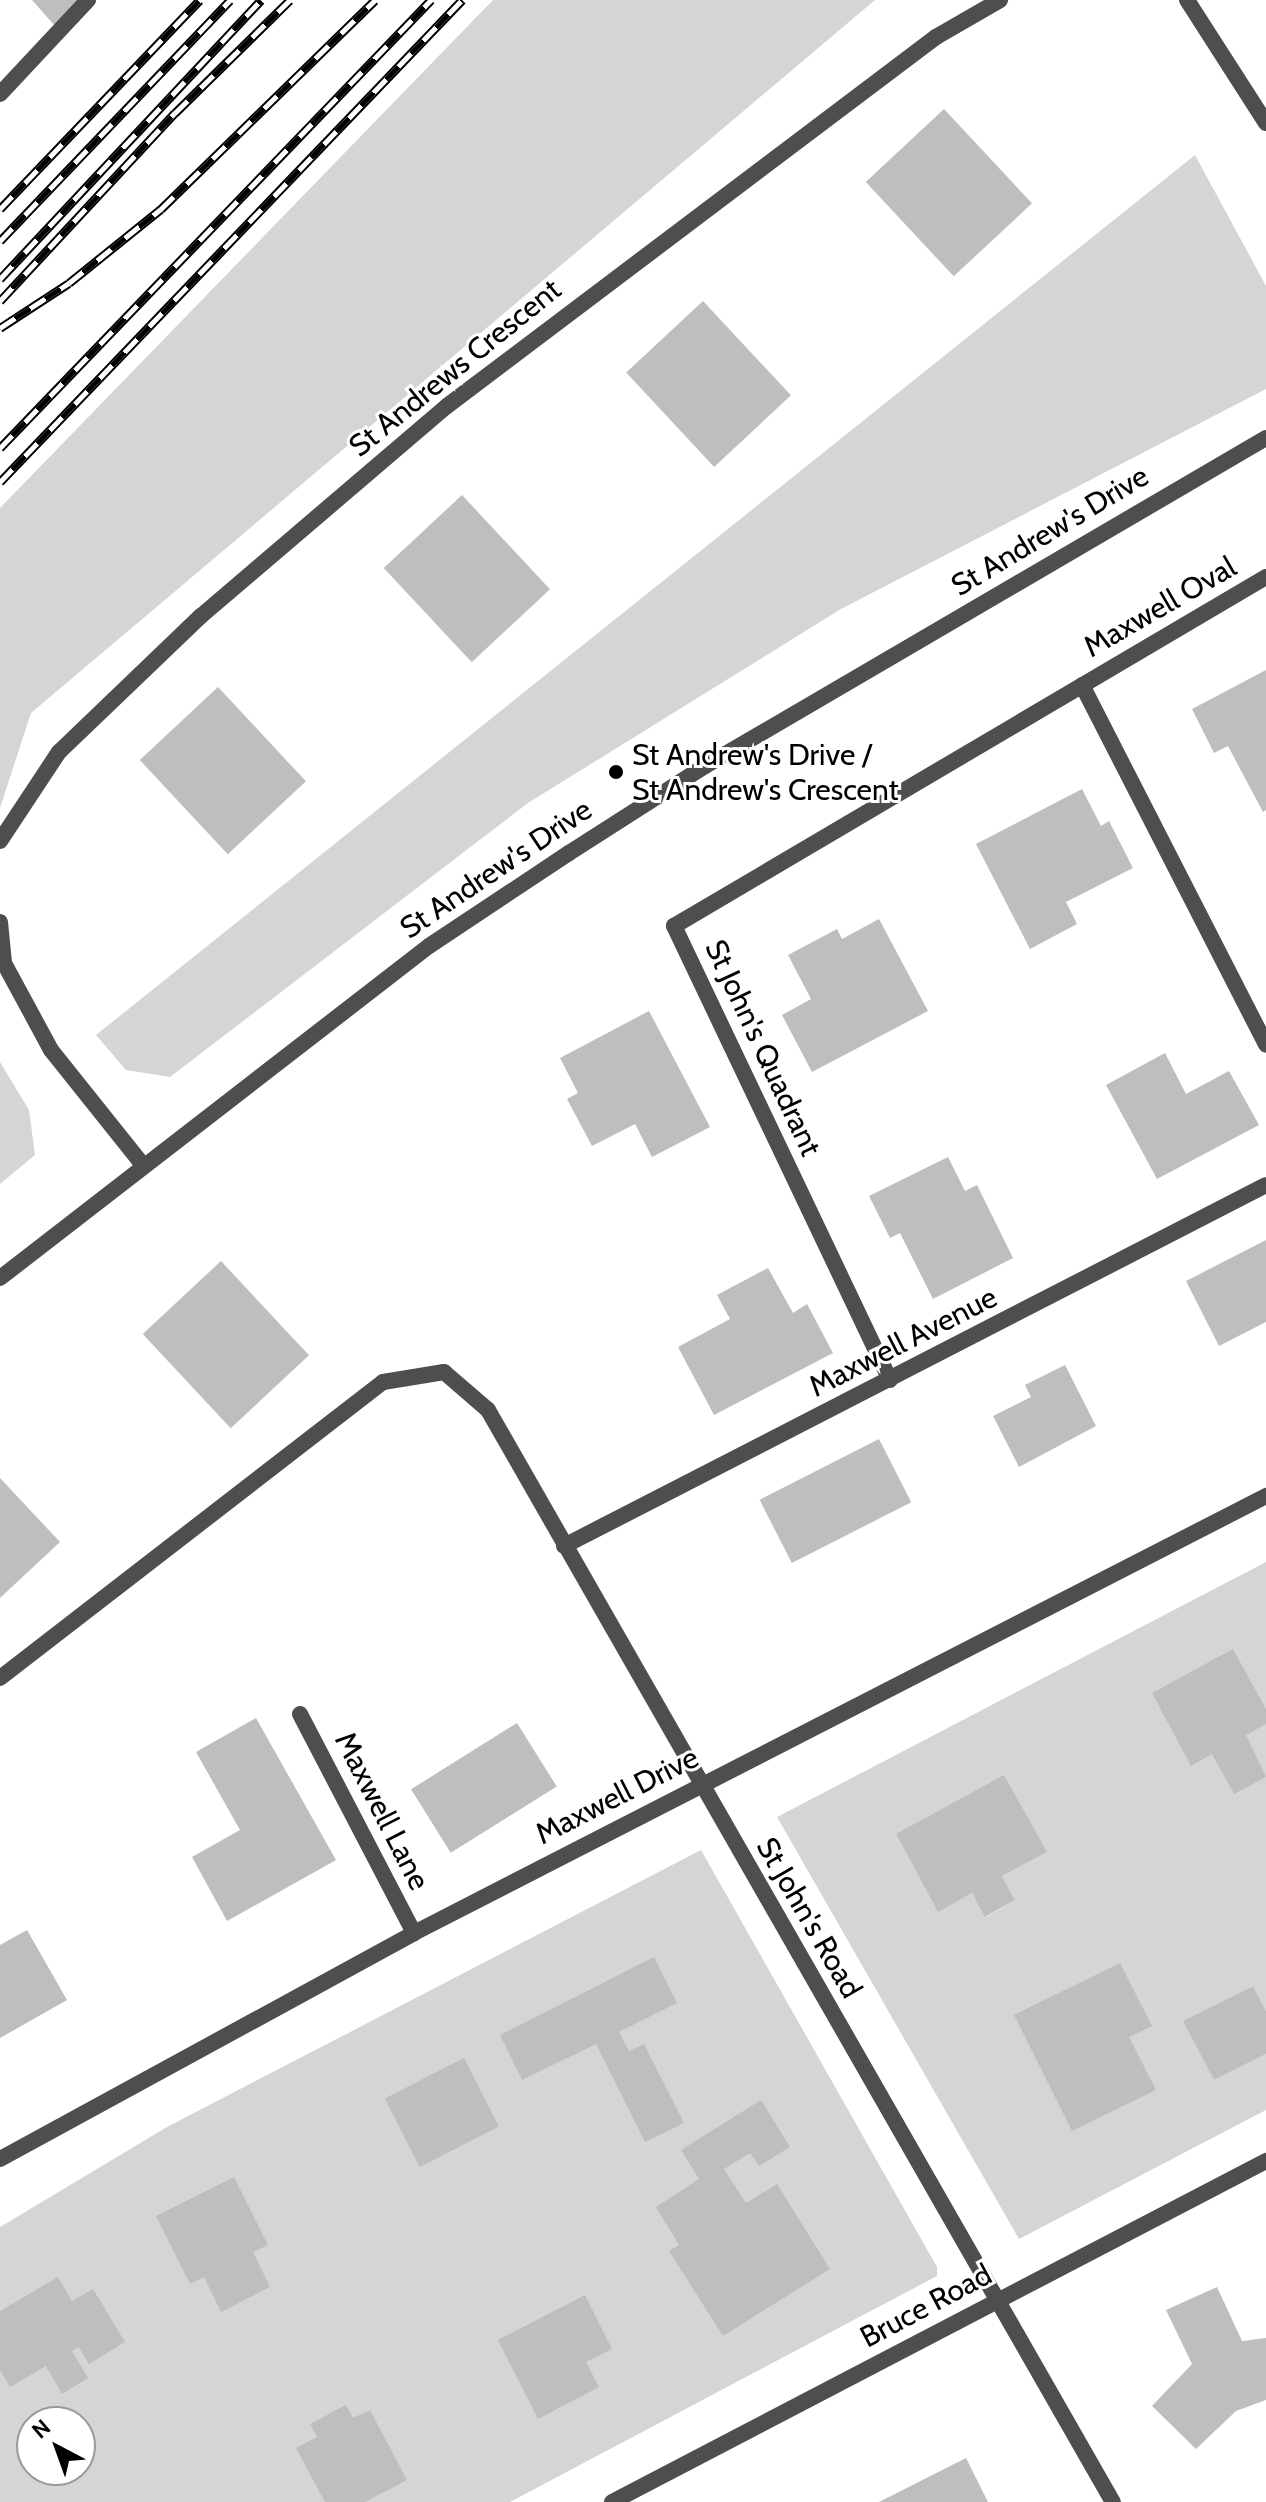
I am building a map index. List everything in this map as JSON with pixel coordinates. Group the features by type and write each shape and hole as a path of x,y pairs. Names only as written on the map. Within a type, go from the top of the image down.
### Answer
{"street":[{"path":"0,94 88,0"},
{"name":"St Andrews Crescent","path":"0,841 59,752 201,616 447,406 936,37 1000,0"},
{"path":"1187,0 1266,123"},
{"name":"St Andrew's Drive","path":"0,1278 142,1164 429,946 569,853 705,766 1266,438"},
{"name":"Maxwell Oval","path":"1082,685 1266,577"},
{"path":"1082,685 1266,1045"},
{"name":"St John's Quadrant","path":"890,1380 674,926 1082,685"},
{"path":"0,922 4,963 51,1050 142,1164"},
{"name":"Maxwell Avenue","path":"564,1546 1266,1185"},
{"name":"St John's Road","path":"0,1678 383,1382 444,1372 488,1410 1113,2502"},
{"name":"Maxwell Drive","path":"0,2159 414,1933 1266,1496"},
{"name":"Maxwell Lane","path":"300,1714 414,1933"},
{"name":"Bruce Road","path":"612,2502 1266,2161"}],"shaded area":[{"path":"493,0 875,0 31,713 0,808 0,508"},
{"path":"1195,155 1266,286 1266,389 841,609 528,803 170,1077 126,1070 96,1035"},
{"path":"0,1062 29,1110 35,1155 0,1184"},
{"path":"1266,1562 1266,2011 1253,1986 1184,2021 1214,2080 1266,2054 1266,2110 1019,2239 777,1817","holes":["896,1834 1046,1852 1002,1876 1015,1900 986,1917 972,1893 938,1911"]},
{"path":"701,1850 937,2267 937,2276 510,2502 0,2502 0,2227 167,2127"}],"building":[{"path":"32,0 79,0 55,26"},
{"path":"944,109 1032,203 954,276 866,182"},
{"path":"703,301 791,395 714,467 626,373"},
{"path":"462,495 550,589 472,662 384,568"},
{"path":"1266,670 1266,810 1263,812 1228,746 1214,753 1192,709"},
{"path":"218,687 306,781 228,854 140,760"},
{"path":"1082,789 1101,826 1109,821 1133,868 1066,902 1077,924 1030,949 976,844"},
{"path":"879,919 928,1011 812,1072 782,1015 811,999 788,955 837,929 842,939"},
{"path":"649,1011 710,1127 652,1157 635,1124 592,1146 567,1099 578,1093 560,1058"},
{"path":"1165,1053 1186,1094 1229,1071 1259,1125 1157,1179 1106,1085"},
{"path":"948,1157 965,1191 977,1185 1013,1258 933,1299 900,1233 890,1238 869,1196"},
{"path":"1266,1240 1266,1322 1219,1346 1186,1281"},
{"path":"221,1261 309,1355 231,1428 143,1334"},
{"path":"768,1268 793,1313 807,1304 833,1353 714,1415 678,1347 730,1319 717,1295"},
{"path":"1065,1365 1096,1426 1019,1467 993,1416 1031,1397 1025,1385"},
{"path":"879,1439 911,1502 792,1563 760,1500"},
{"path":"0,1478 60,1542 0,1598"},
{"path":"1233,1649 1266,1709 1266,1724 1246,1735 1266,1777 1234,1794 1212,1754 1191,1766 1152,1693"},
{"path":"256,1718 336,1860 227,1921 192,1857 240,1830 196,1752"},
{"path":"517,1723 557,1787 451,1853 411,1789"},
{"path":"1004,1775 1047,1852 1002,1876 1015,1900 985,1917 972,1893 938,1912 896,1834"},
{"path":"27,1930 67,2000 0,2038 0,1945"},
{"path":"654,1957 677,2003 619,2032 629,2051 644,2044 684,2123 645,2142 596,2044 522,2080 500,2035"},
{"path":"1120,1963 1152,2026 1129,2037 1156,2090 1072,2131 1014,2015"},
{"path":"1253,1986 1266,2011 1266,2054 1214,2080 1183,2021"},
{"path":"464,2058 499,2127 420,2167 385,2098"},
{"path":"761,2100 790,2147 759,2166 750,2153 724,2169 746,2203 777,2184 830,2269 723,2336 669,2251 679,2245 656,2207 699,2179 681,2150"},
{"path":"234,2177 268,2245 253,2252 270,2287 221,2312 204,2277 190,2284 156,2216"},
{"path":"58,2277 72,2301 93,2289 125,2342 89,2364 79,2347 72,2351 88,2378 62,2394 46,2366 10,2387 0,2370 0,2311"},
{"path":"1217,2287 1242,2341 1266,2338 1266,2400 1236,2411 1196,2449 1152,2406 1192,2364 1166,2310"},
{"path":"585,2295 612,2349 586,2362 599,2387 538,2419 498,2340"},
{"path":"346,2405 353,2418 370,2410 407,2480 365,2502 325,2502 296,2448 317,2437 310,2424"},
{"path":"966,2458 988,2502 879,2502"}],"railway":[{"path":"0,209 200,0"},
{"path":"0,241 230,0"},
{"path":"0,279 261,0"},
{"path":"0,301 175,113 290,0"},
{"path":"0,328 69,283 161,209 375,0"},
{"path":"0,448 431,0"},
{"path":"0,482 462,0"}],"place":[{"name":"St Andrew's Drive / St Andrew's Crescent","path":"616,772"}]}
